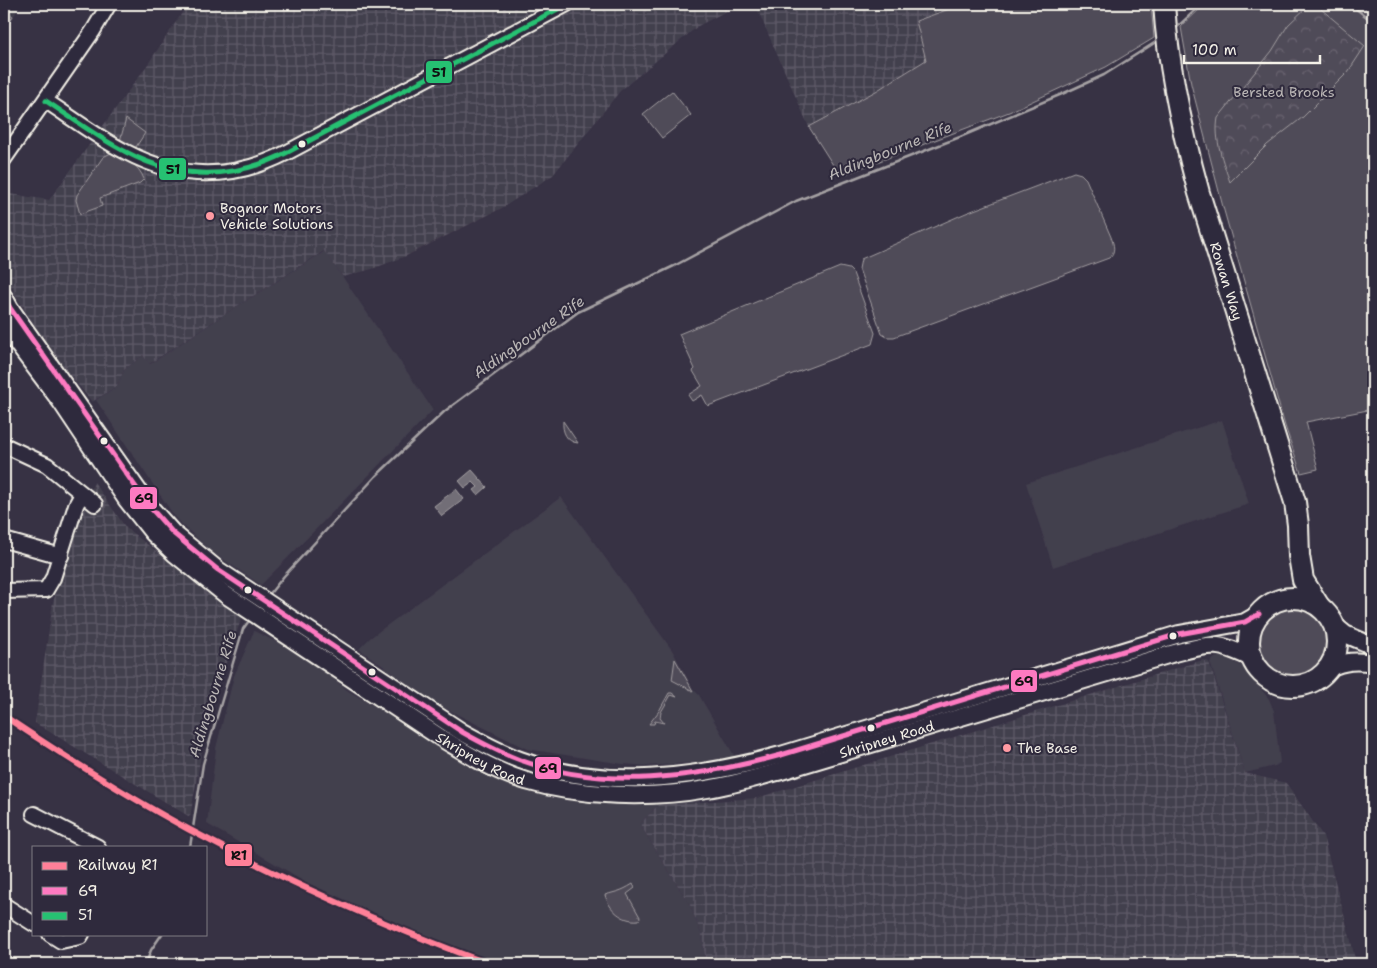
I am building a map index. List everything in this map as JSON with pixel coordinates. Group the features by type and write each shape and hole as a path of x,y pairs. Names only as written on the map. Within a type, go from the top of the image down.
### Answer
{"highway":[{"name":"Rowan Way","path":"1164,9 1168,54 1188,152 1295,502 1299,556 1303,580 1319,606"},
{"name":"Rowan Way","path":"1276,601 1290,581 1299,556"},
{"path":"1290,598 1305,600 1319,606 1333,624 1337,635 1334,658 1329,668 1311,682 1298,686 1284,685 1271,680 1260,671 1253,659 1250,648 1250,636 1253,625 1259,614 1276,601 1290,598"}],"main road":[{"name":"Shripney Road","path":"4,297 149,506 188,546 218,570 462,732 519,760 568,773 626,779 668,778 751,763 1179,634 1245,622 1259,614"},
{"name":"Shripney Road","path":"4,326 61,402 126,499 153,533 175,554 242,606 441,738 478,760 505,773 533,782 587,792 607,793 665,794 705,790 741,782 1206,645 1220,645 1253,659"},
{"path":"1333,624 1345,634 1373,646"},
{"path":"1329,668 1342,662 1353,660 1373,663"}],"street":[{"path":"4,159 94,31 109,4"},
{"path":"46,101 111,144 151,163 168,168 204,173 227,173 268,162 567,4"},
{"path":"4,445 46,465 95,504"},
{"path":"4,591 46,590 53,578 76,505 82,494"},
{"path":"4,540 61,556"},
{"path":"34,814 96,846"},
{"path":"4,905 32,923"},
{"path":"53,936 61,941 81,936"}],"shaded area":[{"path":"4,4 21,4 4,33"},
{"path":"188,4 267,4 319,11 333,4 740,4 698,26 620,91 553,175 502,208 406,256 372,269 343,277 324,251 149,364 143,355 124,370 117,386 92,402 52,353 7,279 4,271 4,193 49,200 148,64"},
{"path":"755,4 963,4 916,21 926,60 876,91 809,127"},
{"path":"325,251 433,410 261,585 212,552 177,520 96,400 117,386 124,370 143,355 150,364"},
{"path":"1222,420 1249,504 1053,567 1026,483"},
{"path":"472,470 487,487 478,495 474,490 478,487 473,482 465,488 459,481"},
{"path":"94,482 126,528 242,617 209,711 190,817 35,723 53,602"},
{"path":"456,489 464,499 442,516 434,506"},
{"path":"561,497 672,650 693,689 699,695 735,757 706,762 648,766 527,749 436,704 359,649 370,638"},
{"path":"254,631 279,643 328,674 347,690 483,771 552,798 658,805 642,822 641,826 691,907 702,936 706,964 496,964 439,942 310,884 207,824 216,748 234,676"},
{"path":"1216,657 1225,657 1242,666 1269,699 1274,711 1280,763 1275,766 1245,773 1210,662"},
{"path":"1203,660 1209,662 1245,773 1286,783 1323,836 1356,964 706,964 702,936 691,907 641,826 642,822 658,805 757,798"}],"green space":[{"path":"963,4 1151,4 1154,38 1106,67 1009,112 840,176 809,127 876,91 926,60 916,21"},
{"name":"Bersted Brooks","path":"1205,4 1373,4 1373,409 1306,422 1318,469 1301,473 1285,426 1223,207 1191,84 1181,27"},
{"path":"1310,4 1315,4 1365,46 1348,72 1303,117 1267,145 1230,182 1218,142 1218,118 1272,51 1288,25"},
{"path":"4,10 13,16 4,32"},
{"path":"672,91 691,115 662,138 643,114"},
{"path":"126,119 145,133 134,150 120,141"},
{"path":"113,152 132,162 144,179 140,183 100,198 102,206 80,214 76,200 77,195 103,157"},
{"path":"1074,172 1081,174 1086,179 1111,237 1114,248 1109,258 894,337 887,337 882,334 859,269 861,259 966,213"},
{"path":"840,267 849,269 853,273 875,333 872,344 708,406 702,395 692,401 688,395 702,386 693,371 695,369 679,334"},
{"path":"563,421 578,443 570,441 563,429"},
{"path":"1292,606 1306,609 1318,617 1326,629 1329,643 1326,657 1318,669 1306,677 1292,680 1278,677 1266,669 1258,657 1255,643 1258,629 1266,617 1278,609"},
{"path":"675,659 693,691 672,680"},
{"path":"669,693 677,697 671,695 661,712 660,718 664,723 655,721 654,724 649,724 659,711"},
{"path":"633,884 635,888 627,894 640,917 639,920 627,919 617,914 605,895 622,890"}],"waterway":[{"name":"Aldingbourne Rife","path":"1174,30 1202,4"},
{"path":"1350,4 1373,22"},
{"name":"Aldingbourne Rife","path":"268,596 376,476 445,411 578,312 674,266 796,201 960,137 1104,75 1159,40"},
{"name":"Aldingbourne Rife","path":"190,846 203,764 243,629 251,618"},
{"name":"Aldingbourne Rife","path":"146,964 151,950 161,936"}],"rail line":[{"name":"R1","path":"4,716 118,789 164,816 261,867 336,902 489,964"}],"transit line":[{"name":"51","path":"46,101 105,141 146,161 186,172 226,172 266,162 286,153 567,4"},
{"name":"69","path":"4,297 149,506 173,533 218,570 462,732 505,754 552,770 585,776 650,778 683,775 749,763 781,755 1179,634 1245,622 1259,614"}],"place":[{"name":"Bognor Motors Vehicle Solutions","path":"210,216"},
{"name":"The Base","path":"1007,748"}]}
